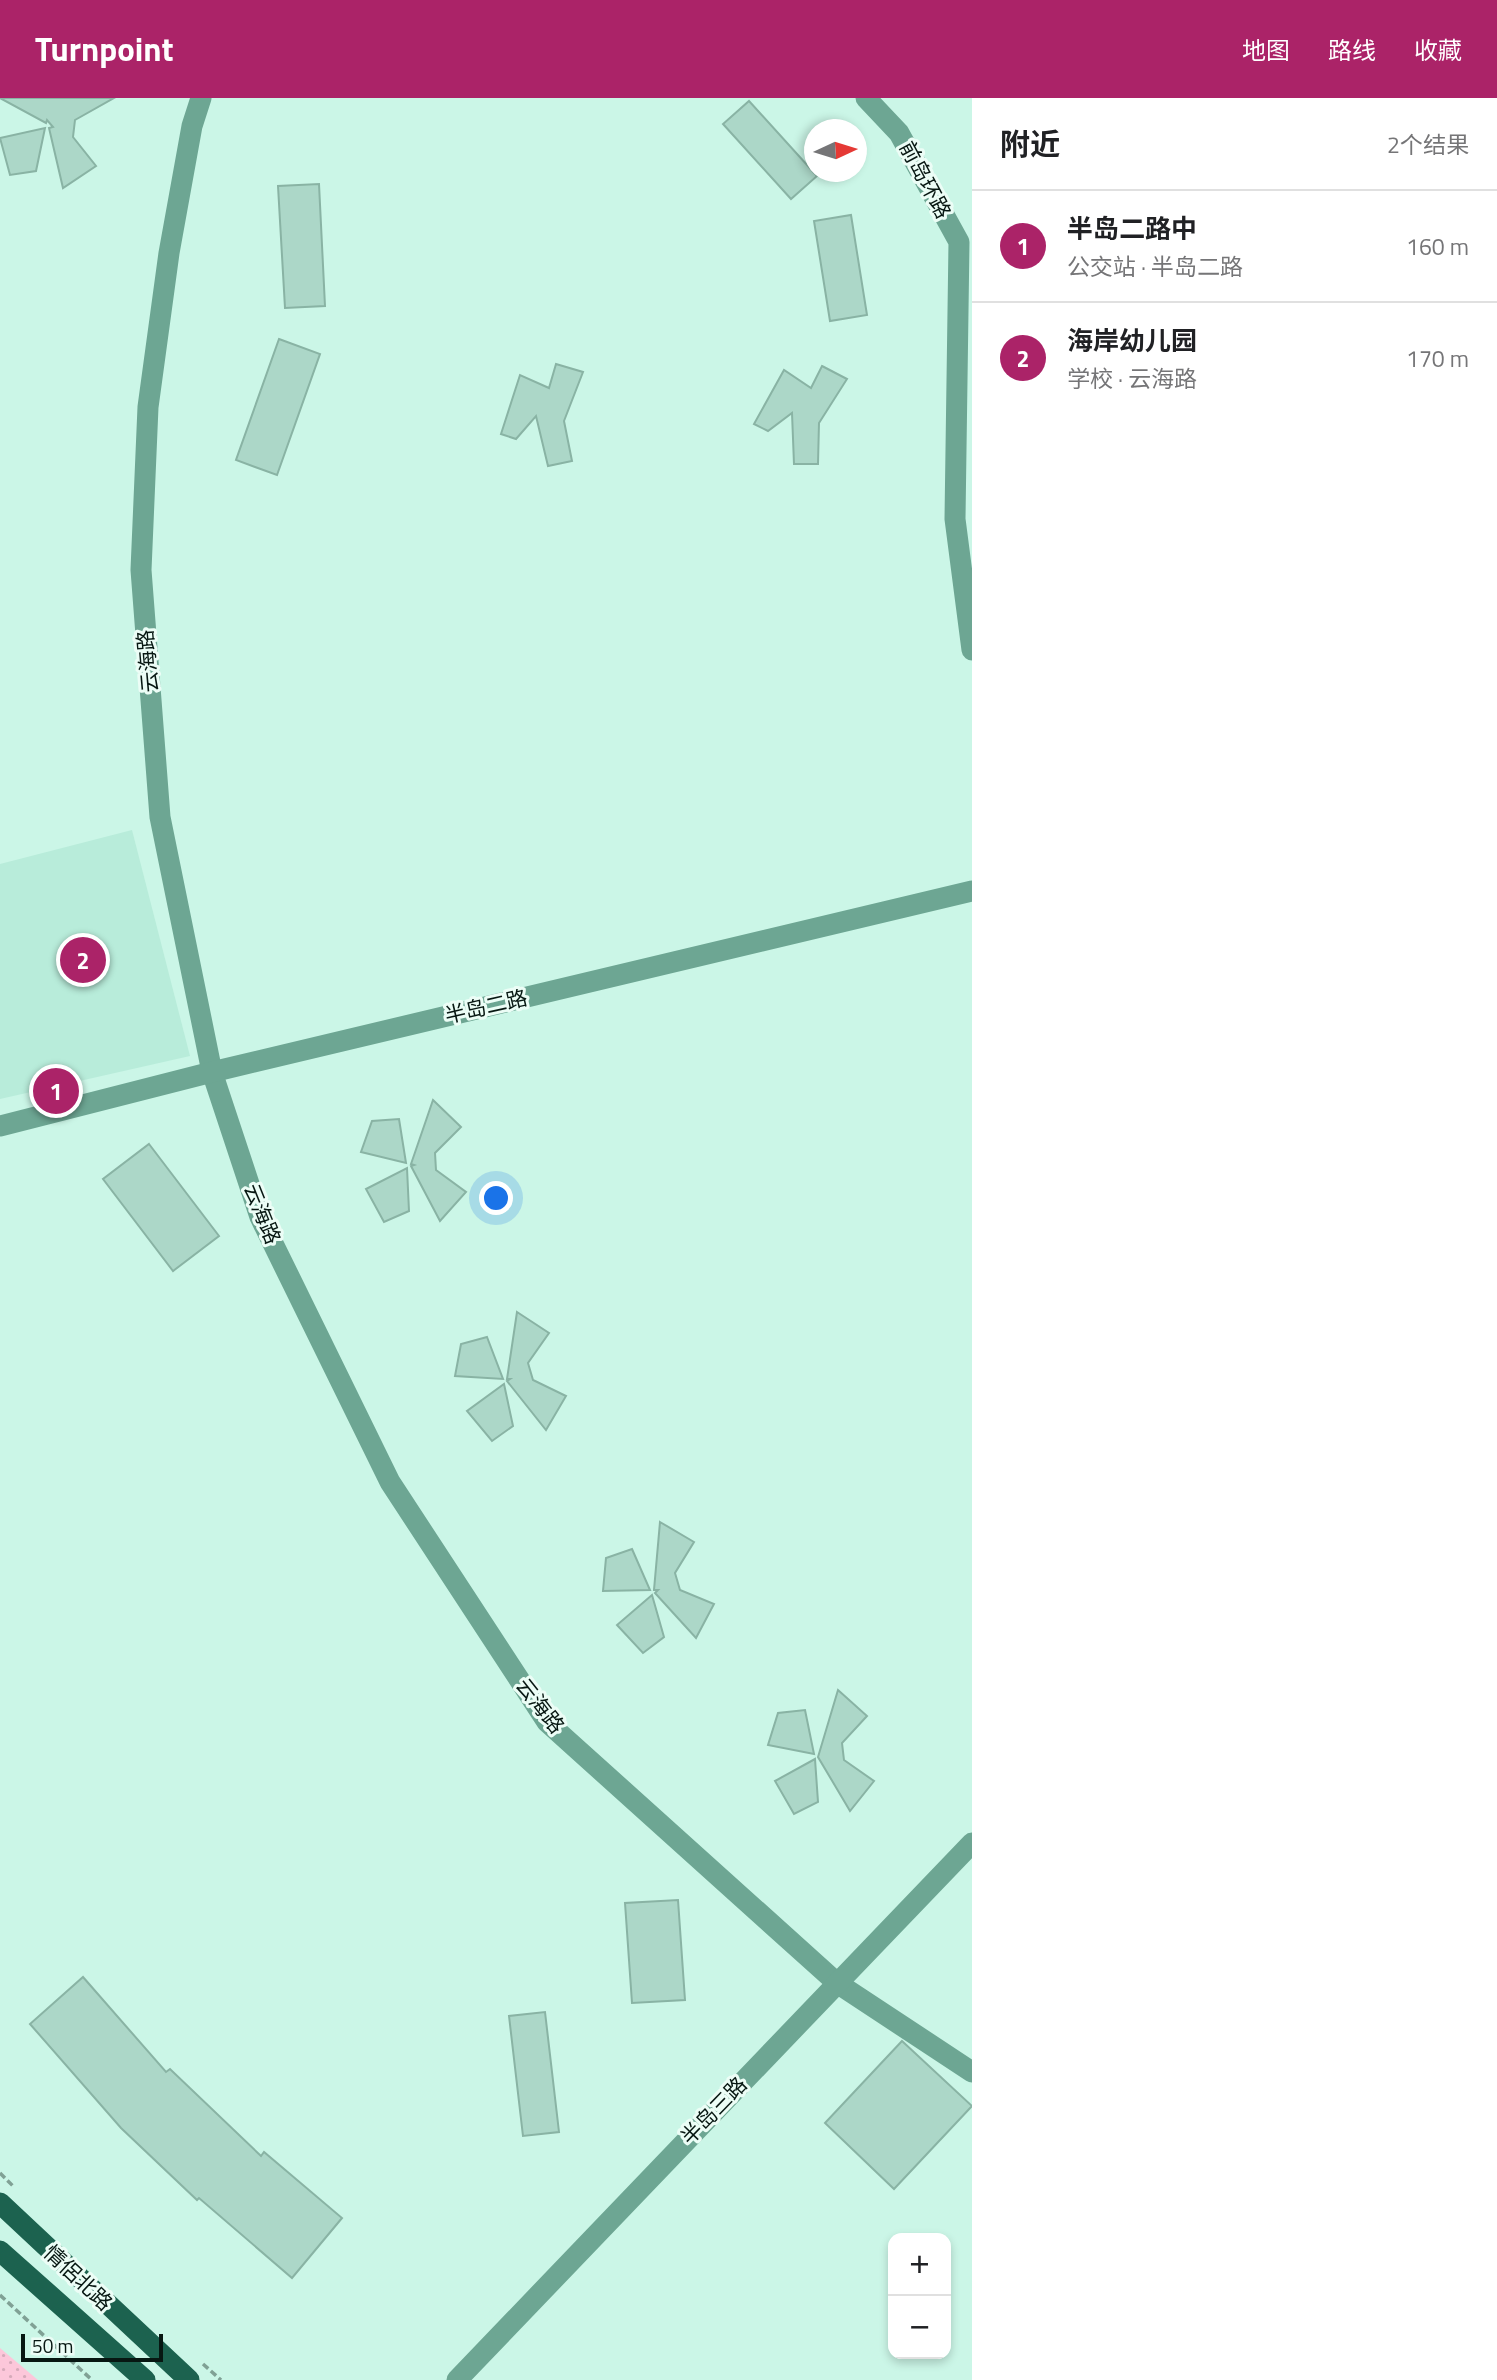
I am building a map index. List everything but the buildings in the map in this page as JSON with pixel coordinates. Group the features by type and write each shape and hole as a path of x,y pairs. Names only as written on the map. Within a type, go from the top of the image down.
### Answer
{"main road":[{"name":"情侶北路","path":"0,2203 189,2380"},
{"name":"情侶北路","path":"0,2251 145,2380"}],"street":[{"name":"云海路","path":"201,98 192,126 169,253 148,407 141,570 160,817 212,1072 260,1217 390,1482 547,1722 837,1983 972,2072"},
{"name":"前岛环路","path":"866,98 900,133 959,242 955,519 972,650"},
{"name":"半岛二路","path":"0,1126 212,1072 972,891"},
{"name":"半岛三路","path":"457,2380 972,1843"}],"path":[{"path":"0,2295 92,2380"}],"shaded area":[{"path":"132,830 190,1056 0,1099 0,864"},
{"path":"0,2348 38,2380 0,2380"}],"place":[{"name":"海岸幼儿园","path":"83,960"},
{"name":"半岛二路中","path":"56,1091"}]}
